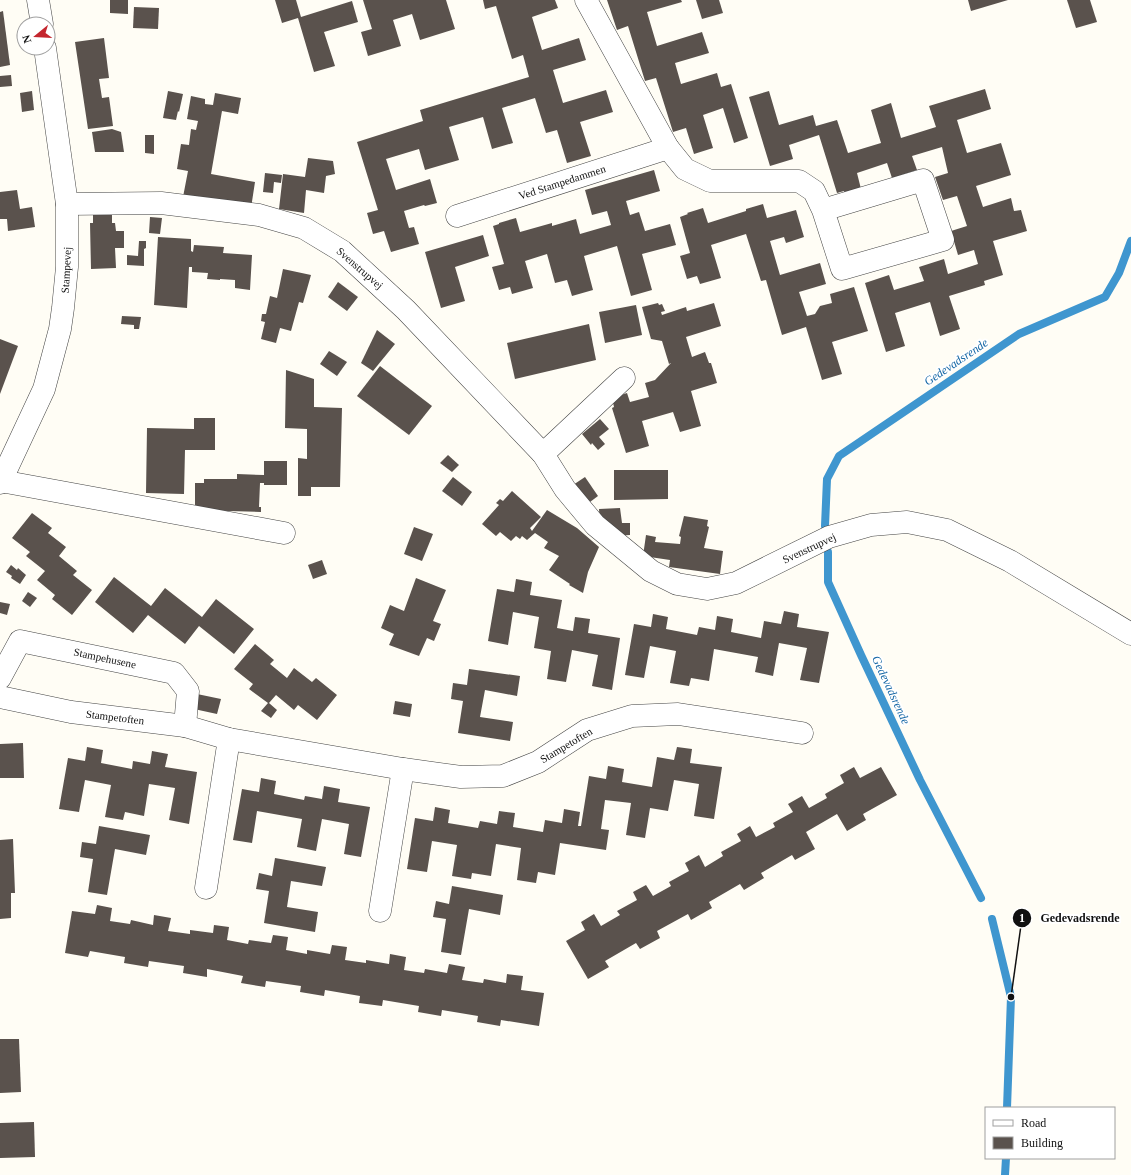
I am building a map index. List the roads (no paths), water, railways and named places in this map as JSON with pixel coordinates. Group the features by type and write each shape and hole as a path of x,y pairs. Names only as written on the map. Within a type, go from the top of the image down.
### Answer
{"street":[{"path":"38,0 41,16"},
{"path":"586,0 668,148 684,169 710,181 799,181 814,191 823,210 842,269 943,240 923,180 823,210"},
{"name":"Stampevej","path":"46,56 67,204 67,267 60,329 44,389 1,482 284,533"},
{"name":"Ved Stampedammen","path":"457,216 668,148"},
{"name":"Svenstrupvej","path":"67,204 161,203 259,214 304,228 342,251 406,310 543,454 565,489 595,525 651,571 677,584 707,589 736,583 829,537 871,525 907,522 947,530 1010,561 1131,634"},
{"path":"543,454 624,378"},
{"name":"Stampehusene","path":"0,678 20,641 174,673 188,691 185,726"},
{"name":"Stampetoften","path":"0,698 71,712 185,726 229,739 403,769 461,777 503,776 538,762 588,730 632,716 678,714 802,733"},
{"path":"206,888 229,739"},
{"path":"380,911 403,769"}],"waterway":[{"name":"Gedevadsrende","path":"825,526 827,479 839,456 1019,334 1105,297 1119,273 1131,241"},
{"name":"Gedevadsrende","path":"828,552 828,582 920,780 981,898"},
{"name":"Gedevadsrende","path":"992,919 1011,997 1007,1107"},
{"name":"Gedevadsrende","path":"1005,1175 1006,1159"}],"place":[{"name":"Gedevadsrende","path":"1011,997"}]}
